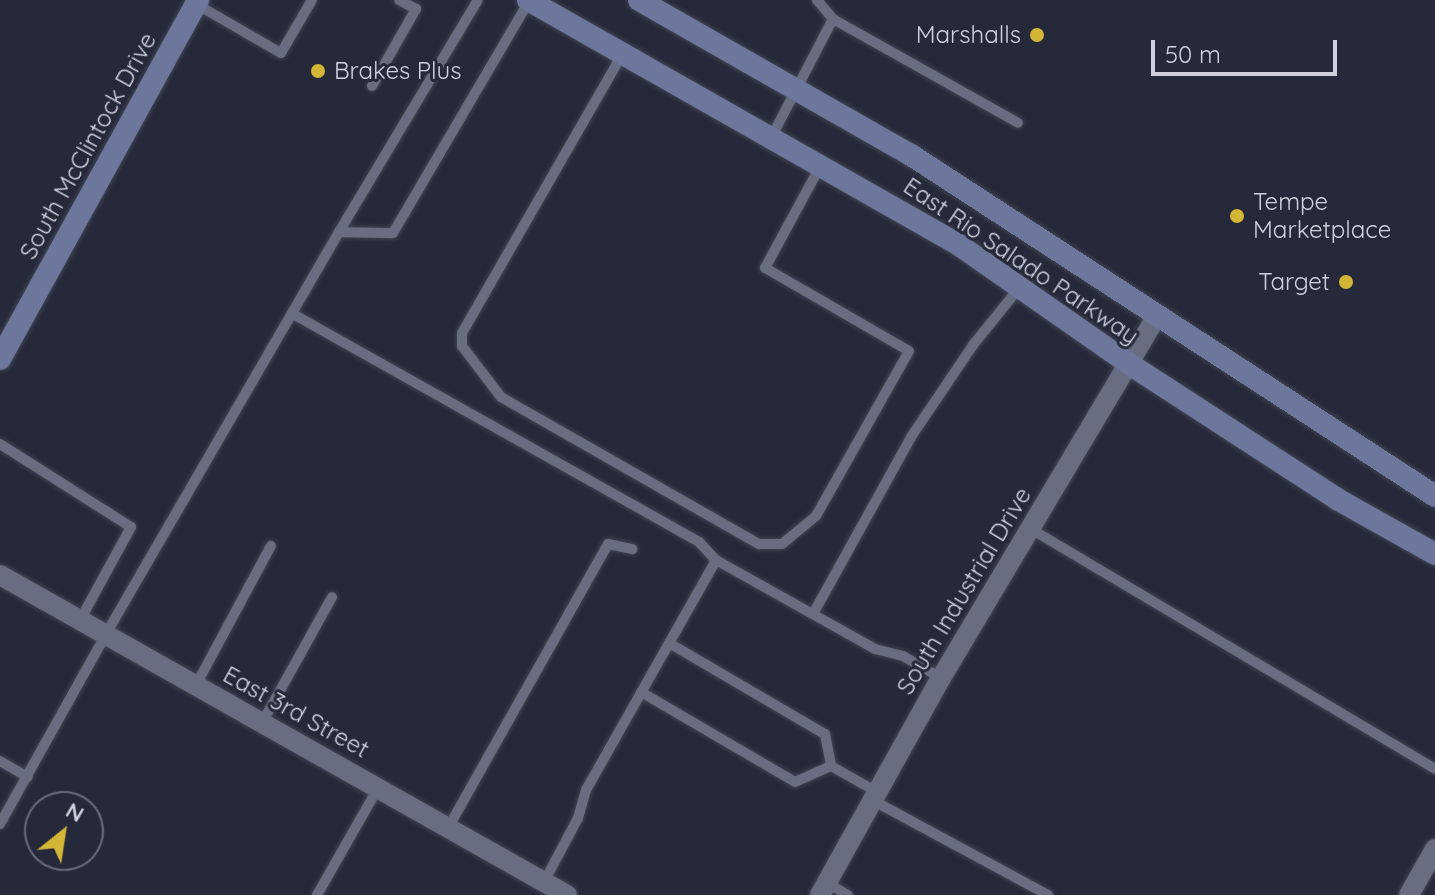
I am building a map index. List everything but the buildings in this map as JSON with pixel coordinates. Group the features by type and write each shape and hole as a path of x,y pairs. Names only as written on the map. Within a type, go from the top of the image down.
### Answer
{"main road":[{"name":"East Rio Salado Parkway","path":"528,0 959,245 1131,365 1337,499 1435,554"},
{"name":"East Rio Salado Parkway","path":"639,0 911,155 1394,473 1435,496"},
{"name":"South McClintock Drive","path":"0,359 197,2"}],"street":[{"name":"South Industrial Drive","path":"823,889 941,678 1131,365 1157,316"},
{"name":"East 3rd Street","path":"0,575 567,895"},
{"path":"1409,895 1435,849"}],"lane":[{"path":"197,2 281,53 312,0"},
{"path":"372,86 416,9 399,0"},
{"path":"0,824 106,634 339,232 478,0"},
{"path":"339,232 393,233 528,0"},
{"path":"817,0 833,19 1018,123"},
{"path":"772,136 833,19"},
{"path":"623,53 462,333 462,346 501,397 759,544 782,544 816,516 909,351 765,268 821,164"},
{"path":"813,614 911,437 973,345 1020,287"},
{"path":"293,314 699,542 716,560 875,649 903,656 941,678"},
{"path":"0,444 131,527 80,620"},
{"path":"1031,529 1435,769"},
{"path":"448,828 608,544 632,549"},
{"path":"196,685 271,546"},
{"path":"544,882 578,818 586,790 716,560"},
{"path":"262,723 332,597"},
{"path":"669,643 825,734 831,766 877,797 1048,895"},
{"path":"641,692 795,782 831,766"},
{"path":"0,761 28,777"},
{"path":"317,895 378,788"},
{"path":"823,889 848,895"}],"place":[{"name":"Marshalls","path":"1037,35"},
{"name":"Brakes Plus","path":"318,71"},
{"name":"Tempe Marketplace","path":"1237,216"},
{"name":"Target","path":"1346,282"}]}
